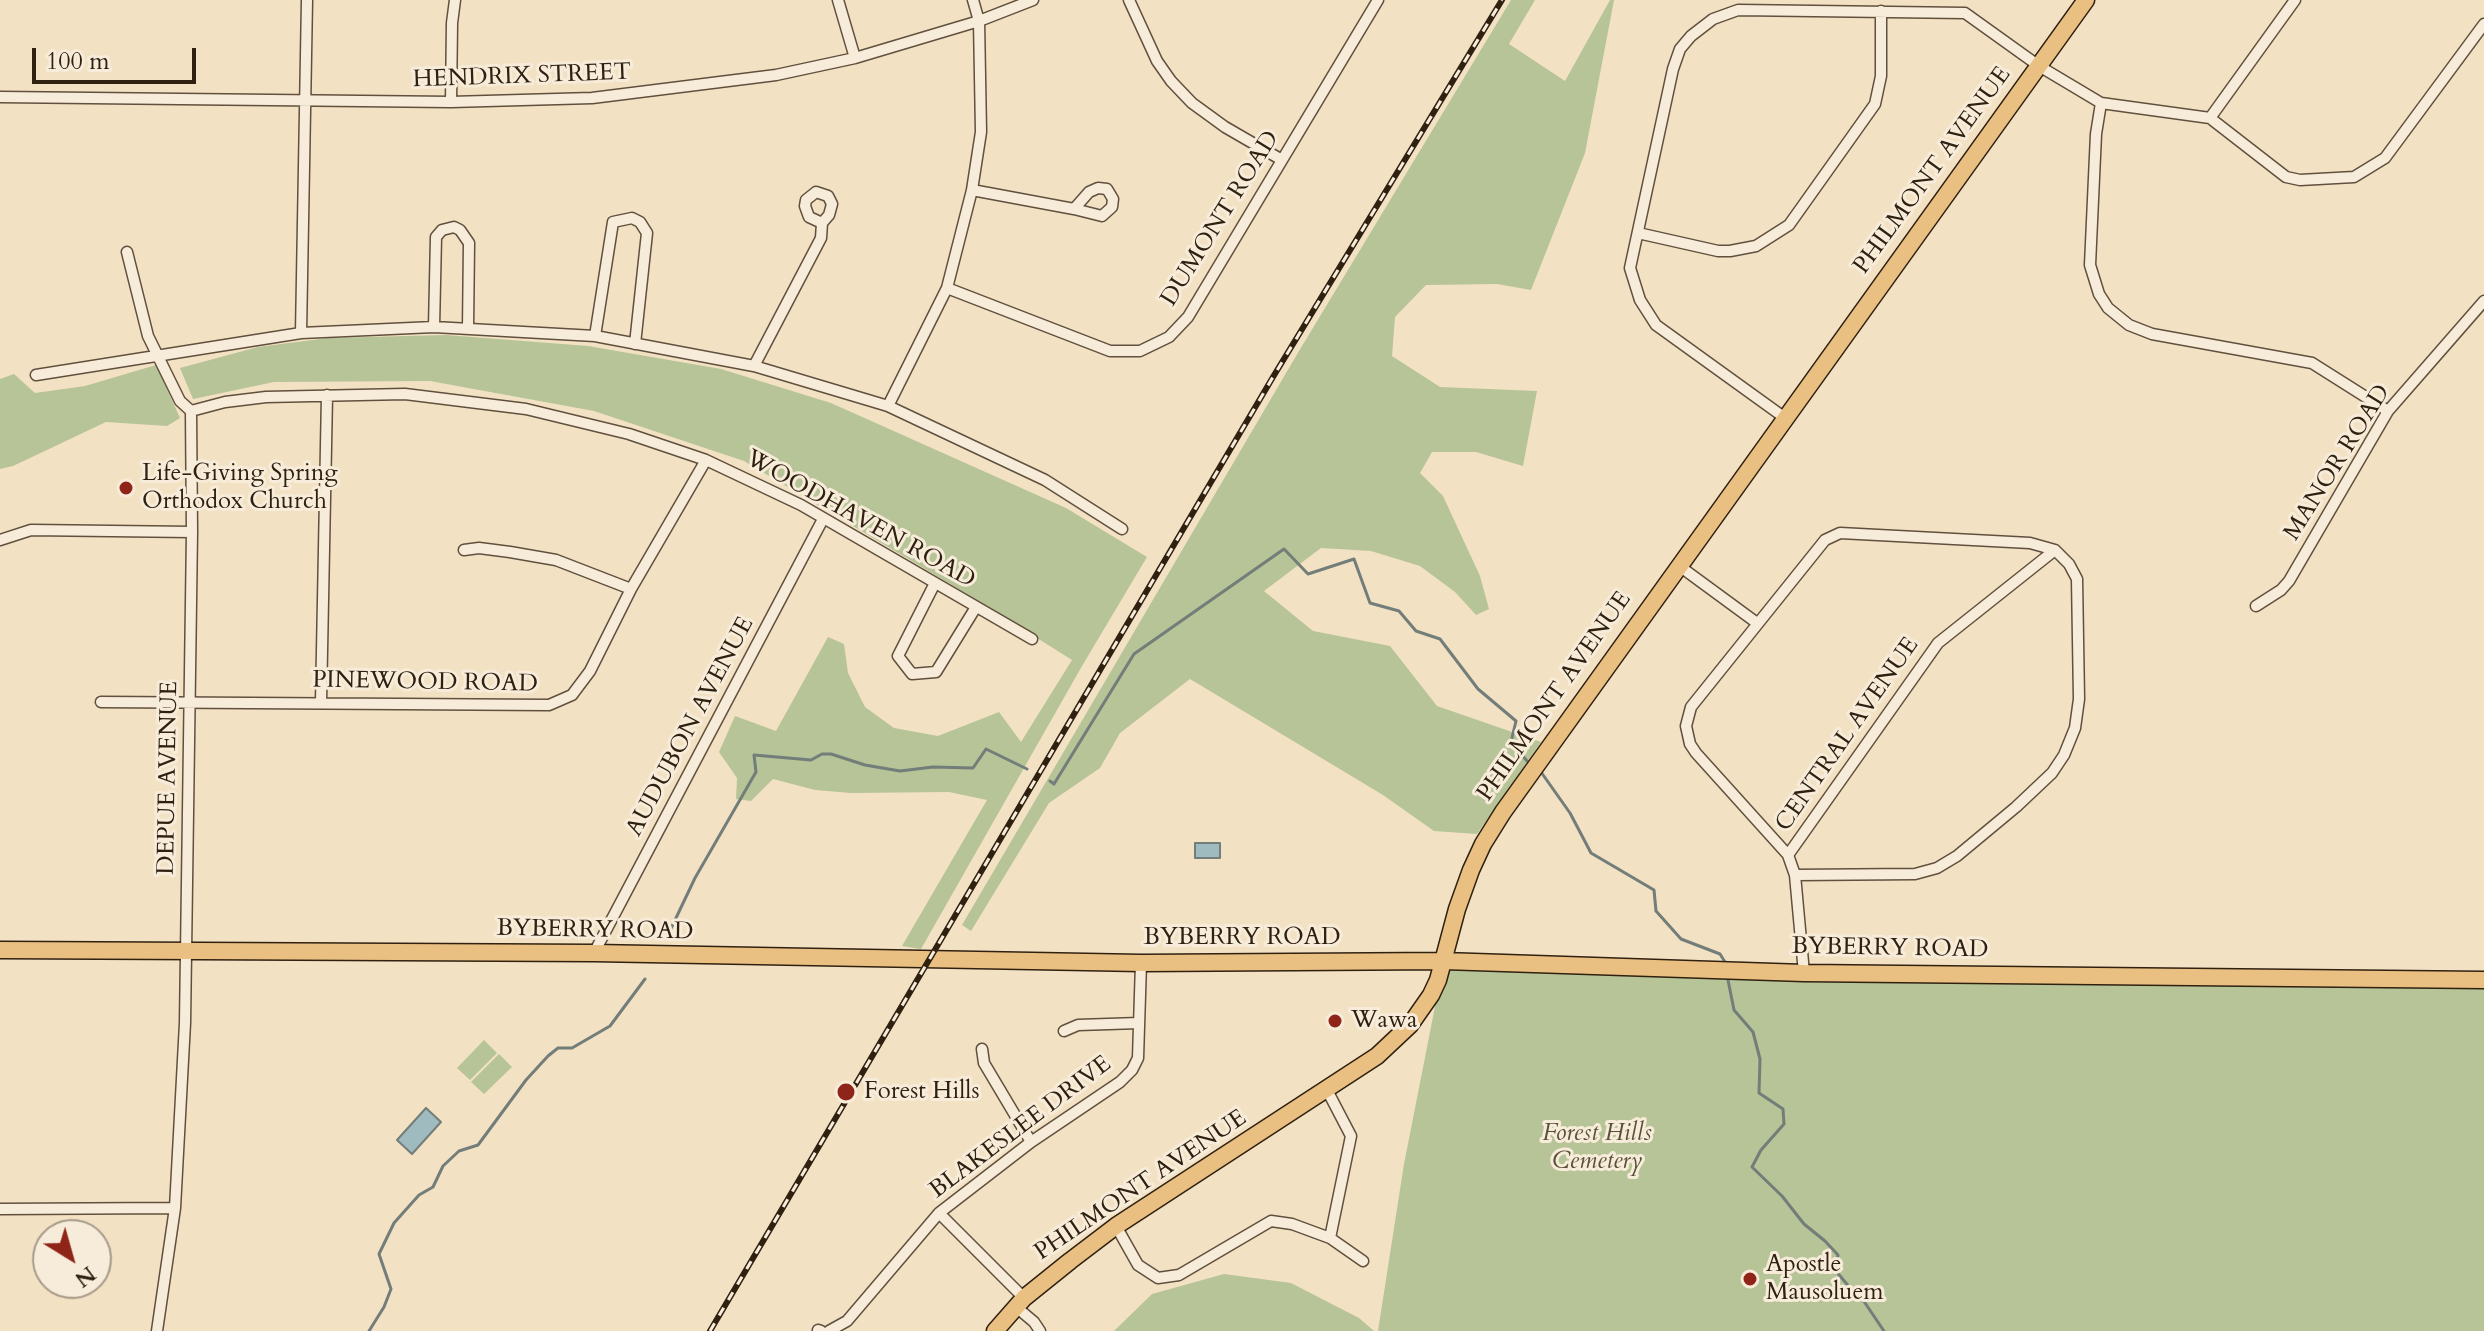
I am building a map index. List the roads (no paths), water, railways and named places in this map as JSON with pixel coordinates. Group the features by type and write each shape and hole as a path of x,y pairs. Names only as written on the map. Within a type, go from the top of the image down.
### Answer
{"main road":[{"name":"PHILMONT AVENUE","path":"995,1331 1020,1302 1116,1226 1327,1090 1377,1056 1401,1035 1431,995 1444,961 1457,909 1483,844 1678,565 2086,0"},
{"name":"BYBERRY ROAD","path":"0,950 594,953 1141,963 1444,961 1804,973 2484,980"}],"street":[{"path":"301,333 307,0"},
{"path":"451,102 455,0"},
{"path":"838,0 855,58"},
{"path":"888,406 947,288 972,190 981,132 979,21 973,0"},
{"name":"HENDRIX STREET","path":"0,97 451,102 650,93 776,75 855,58 979,21 1033,0"},
{"path":"1129,0 1157,61 1192,103 1225,127 1282,160"},
{"name":"DUMONT ROAD","path":"947,288 1110,351 1140,351 1169,337 1188,317 1378,0"},
{"path":"2210,118 2295,0"},
{"path":"1785,418 1656,325 1647,313 1630,268 1673,69 1680,49 1713,19 1738,10 1965,13 2039,66 2101,103 2210,118 2286,177 2300,180 2354,177 2385,158 2484,24"},
{"path":"1638,233 1730,251 1756,246 1789,225 1875,104 1881,76 1881,11"},
{"path":"2101,103 2096,134 2090,265 2099,294 2108,308 2129,325 2152,334 2312,363 2388,411"},
{"path":"972,190 1074,209"},
{"path":"595,336 613,222 632,218 640,222 647,233 635,344"},
{"path":"754,366 821,238 822,223"},
{"path":"434,327 436,237 442,230 454,227 469,243 468,329"},
{"path":"127,252 148,336 180,401 191,411"},
{"name":"MANOR ROAD","path":"2256,606 2289,581 2388,411 2484,301"},
{"path":"36,375 301,333 434,327 595,336 754,366 888,406 1045,480 1122,529"},
{"name":"WOODHAVEN ROAD","path":"191,411 225,402 266,397 405,394 526,409 629,434 706,460 801,505 1032,639"},
{"path":"321,702 327,395"},
{"name":"DEPUE AVENUE","path":"157,1331 175,1208 185,1023 191,411"},
{"name":"PINEWOOD ROAD","path":"101,702 549,705 572,695 590,671 631,589 706,460"},
{"name":"AUDUBON AVENUE","path":"594,953 823,519"},
{"path":"0,540 31,530 192,532"},
{"path":"1795,875 1915,874 1937,868 1957,856 2052,773 2064,755 2075,728 2079,699 2077,579 2055,550 2030,543 1840,533 1825,540 1691,707 1686,726 1690,744 1788,855 1795,875 1804,973"},
{"path":"464,550 479,548 556,560 631,589"},
{"name":"CENTRAL AVENUE","path":"1788,855 1938,643 2055,550"},
{"path":"1678,565 1757,623"},
{"path":"935,583 898,656 912,674 936,672 976,607"},
{"name":"BLAKESLEE DRIVE","path":"829,1331 847,1321 939,1213 1031,1142 1120,1082 1132,1070 1138,1058 1141,963"},
{"path":"1064,1031 1078,1025 1139,1023"},
{"path":"982,1049 984,1063 1031,1142"},
{"path":"1327,1090 1351,1136 1330,1238"},
{"path":"0,1209 175,1208"},
{"path":"939,1213 1020,1302 1040,1331"},
{"path":"1116,1226 1138,1265 1158,1278 1179,1275 1271,1221 1292,1224 1330,1238 1363,1261"}],"water":[{"path":"1195,843 1220,843 1220,858 1195,858"},
{"path":"426,1108 441,1122 412,1154 397,1140"}],"waterway":[{"path":"1050,781 1054,784 1134,654 1284,549 1308,574 1354,559 1370,603 1399,611 1416,631 1440,639 1478,689 1516,721 1511,742 1527,761"},
{"path":"666,939 695,878 756,772 754,755 811,760 822,754 831,754 865,765 900,771 933,767 973,768 986,749 1027,769"},
{"path":"1541,772 1570,813 1591,853 1654,890 1656,911 1681,939 1720,954 1725,962"},
{"path":"369,1331 391,1289 379,1254 394,1223 419,1195 433,1187 443,1166 459,1151 478,1145 526,1080 548,1056 558,1048 572,1048 610,1026 645,979"},
{"path":"1728,980 1734,1010 1753,1032 1760,1059 1759,1093 1783,1109 1784,1124 1761,1150 1752,1167 1782,1196 1804,1224 1838,1255 1835,1270 1861,1297 1884,1331"}],"railway":[{"path":"710,1331 1273,377 1502,0"}],"place":[{"name":"Life-Giving Spring Orthodox Church","path":"126,488"},
{"name":"Wawa","path":"1335,1021"},
{"name":"Forest Hills","path":"846,1092"},
{"name":"Apostle Mausoluem","path":"1750,1279"}],"park label":[{"name":"Forest Hills Cemetery","path":"1597,1148"}]}
